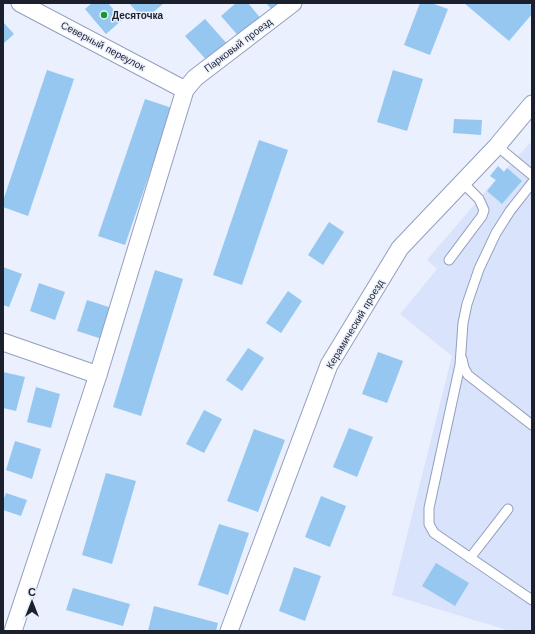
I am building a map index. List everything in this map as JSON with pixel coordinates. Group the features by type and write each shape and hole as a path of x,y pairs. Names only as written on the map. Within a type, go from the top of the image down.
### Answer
{"street":[{"name":"Северный переулок","path":"20,3 48,8 185,90"},
{"name":"Парковый проезд","path":"185,90 195,78 293,3"},
{"path":"3,628 13,631 98,375 185,90"},
{"name":"Керамический проезд","path":"229,631 329,365 400,248 497,146 532,104"},
{"path":"3,342 98,375"}],"lane":[{"path":"497,146 532,175"},
{"path":"449,260 482,216 484,210 479,199 462,182"},
{"path":"532,183 510,211 496,233 479,269 467,304 463,323 460,365 430,500 429,524 434,534 532,600"},
{"path":"460,354 464,368 468,375 532,425"},
{"path":"470,558 508,510"}],"shaded area":[{"path":"532,141 532,631 510,631 392,595 452,356 400,314 437,269 427,260 495,180 490,176 498,166 504,171"}],"building":[{"name":"Десяточка","path":"92,3 108,3 122,20 106,34 85,9"},
{"path":"129,3 164,3 144,20"},
{"path":"236,3 248,3 262,20 241,39 221,16"},
{"path":"266,3 285,3 274,12"},
{"path":"420,3 431,3 448,9 430,55 404,45"},
{"path":"464,3 528,3 532,6 532,14 509,41"},
{"path":"205,19 229,46 209,63 185,36"},
{"path":"3,22 14,34 3,44"},
{"path":"47,70 74,79 28,216 3,207 3,201"},
{"path":"393,70 423,79 407,131 377,122"},
{"path":"145,99 172,108 125,245 98,236"},
{"path":"454,119 482,120 481,135 453,133"},
{"path":"259,140 288,150 242,285 213,275"},
{"path":"498,166 504,172 507,168 522,181 502,204 487,191 496,180 490,176"},
{"path":"329,222 344,232 323,265 308,255"},
{"path":"3,267 22,274 9,307 3,305"},
{"path":"155,270 183,279 141,416 113,407"},
{"path":"39,283 65,292 55,320 30,311"},
{"path":"288,291 302,301 281,333 266,323"},
{"path":"87,300 112,308 102,339 77,331"},
{"path":"248,348 264,358 242,391 226,380"},
{"path":"378,352 403,361 387,403 362,394"},
{"path":"3,372 25,377 16,411 3,408"},
{"path":"36,387 60,394 51,428 27,422"},
{"path":"204,410 222,419 204,453 186,444"},
{"path":"349,428 373,437 357,477 333,467"},
{"path":"254,429 285,440 258,512 227,501"},
{"path":"15,441 41,449 32,479 6,470"},
{"path":"106,473 136,481 112,564 82,555"},
{"path":"6,493 27,500 21,516 3,510 3,501"},
{"path":"321,496 346,506 330,547 305,537"},
{"path":"219,524 249,533 228,595 198,585"},
{"path":"436,563 469,583 455,606 422,586"},
{"path":"294,567 321,576 305,621 279,611"},
{"path":"73,588 130,604 123,626 66,610"},
{"path":"154,606 218,623 216,631 148,631"}],"place":[{"name":"Десяточка","path":"104,15"}]}
